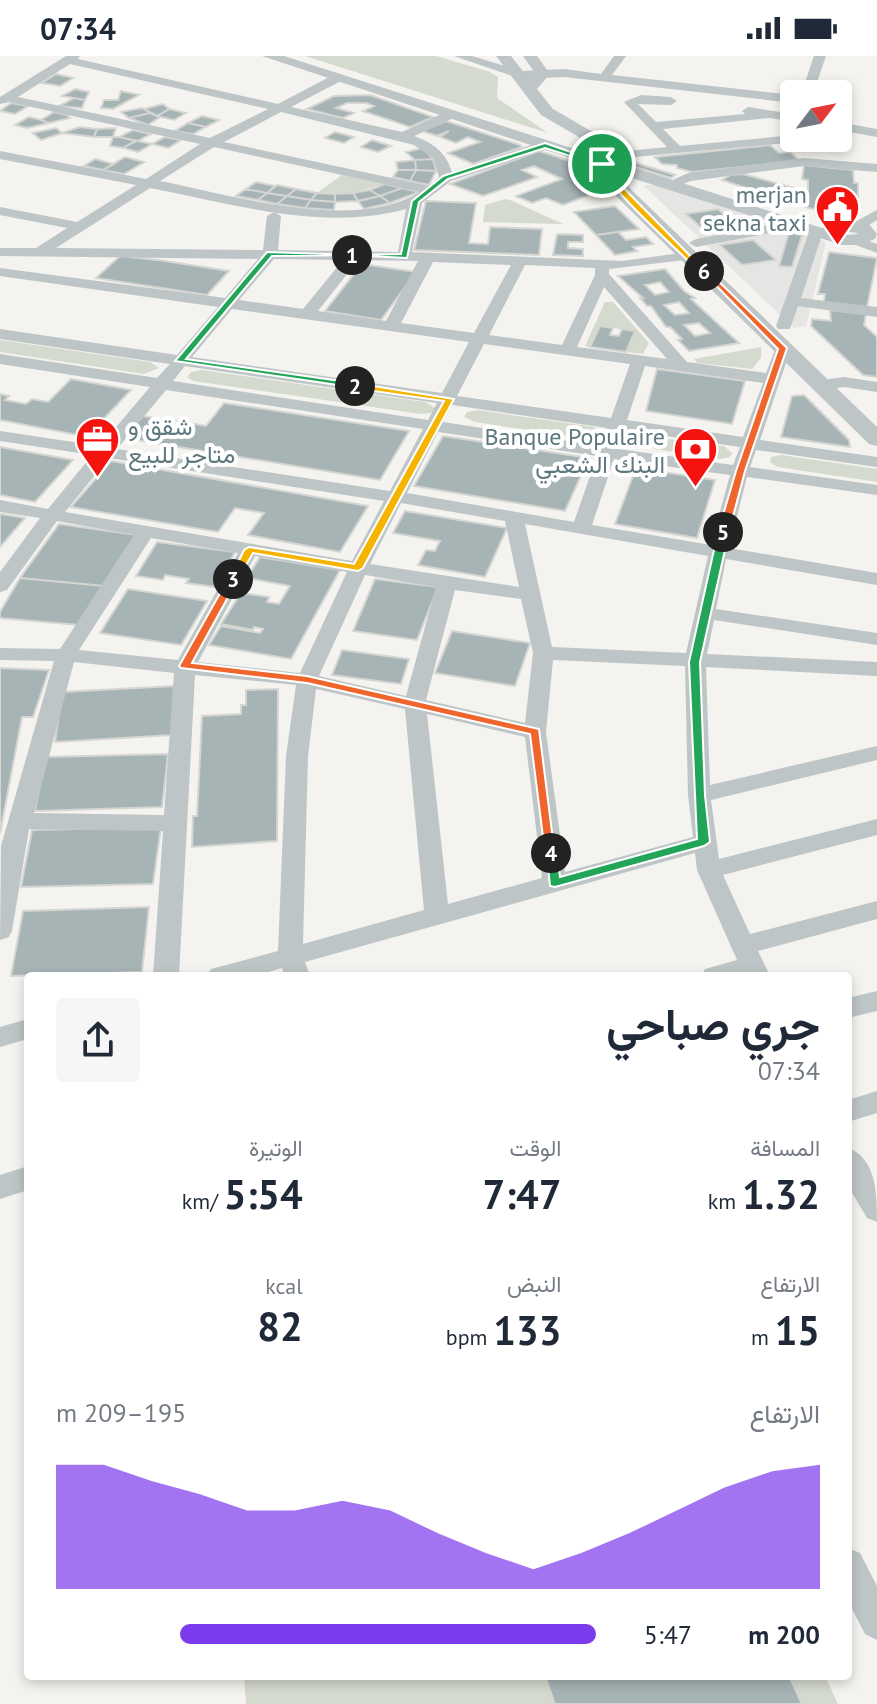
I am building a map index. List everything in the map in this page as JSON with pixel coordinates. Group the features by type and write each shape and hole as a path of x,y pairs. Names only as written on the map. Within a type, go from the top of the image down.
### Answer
{"street":[{"path":"269,56 545,145 614,163 669,185 795,226 816,232 837,232"},
{"path":"460,56 515,73 564,73 780,97"},
{"path":"503,56 547,112 614,163"},
{"path":"530,56 543,74"},
{"path":"604,78 620,56"},
{"path":"812,80 820,56"},
{"path":"3,100 72,58 403,136 430,148 441,157 446,178"},
{"path":"529,88 543,74"},
{"path":"3,275 211,143 337,78"},
{"path":"677,150 630,102 641,99 780,116"},
{"path":"3,100 432,191"},
{"path":"694,104 707,120"},
{"path":"403,136 452,114"},
{"path":"651,126 775,115"},
{"path":"852,129 877,133"},
{"path":"780,140 677,150 614,163 603,171 784,326 877,413"},
{"path":"0,155 315,215 369,213 415,201 446,178 545,145"},
{"path":"799,152 804,162"},
{"path":"669,185 688,177 804,162 877,168"},
{"path":"404,256 415,201"},
{"path":"0,211 76,226"},
{"path":"0,252 404,256 520,261 602,269 795,226 868,235 877,214"},
{"path":"0,586 52,515 270,254 274,216"},
{"path":"784,326 816,232"},
{"path":"692,249 783,348 877,439"},
{"path":"307,315 354,255"},
{"path":"390,328 428,257"},
{"path":"294,966 297,756 307,680 358,568 520,261"},
{"path":"567,351 602,269"},
{"path":"602,269 682,367"},
{"path":"3,275 773,379"},
{"path":"792,301 876,308 872,326 877,330"},
{"path":"0,334 877,462"},
{"path":"751,962 709,870 699,795 695,662 718,553 740,471 783,348"},
{"path":"0,359 609,453 877,490"},
{"path":"581,530 639,361"},
{"path":"821,385 844,382 877,387"},
{"path":"0,436 396,497 877,579"},
{"path":"0,506 447,583 529,594"},
{"path":"514,519 543,653 535,732 555,883"},
{"path":"0,931 6,846 19,821 66,655 145,532"},
{"path":"166,972 185,666 249,550"},
{"path":"437,916 415,702 447,583"},
{"path":"705,613 877,639"},
{"path":"543,653 877,669"},
{"path":"0,654 66,655 307,680 415,702 535,732"},
{"path":"699,795 877,753"},
{"path":"19,821 173,823"},
{"path":"709,870 874,833"},
{"path":"250,972 294,966 437,916 704,842"},
{"path":"725,972 877,910"},
{"path":"852,1007 877,1001"},
{"path":"0,1037 24,1030"},
{"path":"852,1110 877,1102"},
{"path":"852,1167 877,1209"},
{"path":"0,1187 24,1179"},
{"path":"852,1573 877,1622"}],"shaded area":[{"path":"305,56 436,56 490,72 498,77 497,98 548,133"},
{"path":"342,175 385,184 353,193 317,193"},
{"path":"653,184 826,242 806,326 794,328 644,186"},
{"path":"505,199 563,224 483,222 485,205"},
{"path":"605,302 613,302 649,343 643,354 626,352 634,331 600,326 590,347 585,346"},
{"path":"0,340 150,362 159,368 144,374 0,352"},
{"path":"761,347 761,358 752,369 697,363 694,359"},
{"path":"202,370 425,402 435,408 431,413 421,414 193,381 187,377 191,372"},
{"path":"478,410 594,427 601,434 588,439 475,422 464,417 467,412"},
{"path":"653,437 724,446 732,453 730,457 720,459 655,449 648,444"},
{"path":"781,455 877,469 877,482 778,467 770,462 771,457"},
{"path":"244,1680 827,1680 838,1704 246,1704"}],"building":[{"path":"56,74 73,78 60,86 42,83"},
{"path":"75,89 89,92 85,100 62,96"},
{"path":"121,91 139,95 113,109 101,108 104,100 118,100"},
{"path":"370,95 433,117 410,127 363,111 374,106 366,103 347,103 336,108 354,113 343,118 307,109 334,96"},
{"path":"74,98 85,100 82,108 59,106"},
{"path":"11,103 28,106 15,114 0,111"},
{"path":"163,104 169,109 157,116 144,109"},
{"path":"142,108 150,113 129,118 121,112"},
{"path":"169,109 186,113 174,120 157,116"},
{"path":"54,112 70,118 49,123 41,120"},
{"path":"150,113 160,117 148,125 129,118"},
{"path":"202,116 219,120 206,127 188,123"},
{"path":"29,117 49,123 27,128 15,125"},
{"path":"446,121 522,147 473,164 448,153 480,142 468,137 456,143 440,137 449,131 437,136 422,131"},
{"path":"188,123 206,127 193,134 175,131"},
{"path":"80,127 97,129 94,137 62,133"},
{"path":"56,128 62,133 41,140 33,133"},
{"path":"116,128 113,137 94,137 97,129"},
{"path":"133,130 151,134 138,141 119,137"},
{"path":"335,132 354,137 344,143 325,138"},
{"path":"113,137 136,141 123,148 110,146"},
{"path":"165,137 181,140 168,148 152,144"},
{"path":"372,140 391,146 378,152 361,147"},
{"path":"136,141 152,144 138,152 123,148"},
{"path":"770,145 779,153 790,152 800,161 692,172 677,168 677,165 662,164 655,157"},
{"path":"423,148 433,159 415,160 406,152"},
{"path":"539,151 570,161 600,191 563,205 546,198 532,203 516,196 562,179 534,166 522,170 537,177 483,196 450,184"},
{"path":"125,157 144,162 124,174 103,170"},
{"path":"95,159 114,164 103,170 84,166"},
{"path":"433,159 436,171 416,170 415,160"},
{"path":"623,159 675,175 671,178 619,162"},
{"path":"415,160 416,170 398,170 396,162"},
{"path":"804,165 853,170 854,183 858,183 858,200 812,209 722,180 743,174 808,192 808,180 802,179"},
{"path":"398,170 416,170 410,181 393,177"},
{"path":"416,170 436,171 429,185 410,181"},
{"path":"256,182 275,186 267,193 246,189"},
{"path":"385,184 402,188 380,196 370,190"},
{"path":"277,185 296,189 287,196 267,193"},
{"path":"402,188 419,192 390,203 380,196"},
{"path":"246,189 267,193 258,200 236,196"},
{"path":"296,189 317,193 311,200 287,196"},
{"path":"370,190 380,196 358,201 353,193"},
{"path":"267,193 287,196 277,204 258,200"},
{"path":"317,193 335,194 335,202 311,200"},
{"path":"353,193 358,201 335,202 335,194"},
{"path":"287,196 311,200 305,208 277,204"},
{"path":"380,196 390,203 364,209 358,201"},
{"path":"311,200 335,202 334,210 305,208"},
{"path":"426,201 476,203 469,243 488,244 490,227 542,229 539,255 414,250"},
{"path":"615,206 639,229 596,235 574,212"},
{"path":"718,209 739,228 707,233 686,214"},
{"path":"618,232 626,240 646,237 653,244 633,247 637,251 615,255 596,235"},
{"path":"789,232 802,235 792,267 779,266"},
{"path":"557,234 583,235 583,242 568,242 568,248 583,249 583,256 553,255"},
{"path":"753,240 776,260 742,265 720,245"},
{"path":"829,252 877,258 867,307 824,302 825,294 818,294"},
{"path":"120,256 229,271 207,295 96,278"},
{"path":"362,264 416,272 381,320 325,311"},
{"path":"665,269 684,291 695,298 691,299 739,343 689,351 651,306 647,306 640,298 643,298 618,276","holes":["660,282 669,292 655,295 645,285","679,302 689,313 675,315 664,305","699,323 710,333 695,336 684,325"]},
{"path":"830,310 866,314 864,325 877,337 877,377 863,375 811,326 812,319 831,321"},
{"path":"600,326 613,328 610,335 619,336 622,329 635,331 626,352 590,347"},
{"path":"657,369 745,381 732,424 646,411"},
{"path":"71,379 131,390 91,432 102,434 98,439 0,420 0,394 9,396 5,400 26,404 32,399 48,402"},
{"path":"804,395 849,440 850,447 781,437 792,396"},
{"path":"224,403 409,431 380,480 124,438 142,416 176,421 170,429 184,431 190,423 206,426"},
{"path":"443,436 589,458 565,511 414,486"},
{"path":"0,447 73,460 35,502 0,495"},
{"path":"111,461 368,506 340,552 248,535 264,513 235,508 218,532 71,507"},
{"path":"636,468 715,480 697,538 615,524"},
{"path":"405,511 507,528 485,577 418,565 426,550 435,551 440,541 393,533"},
{"path":"0,514 25,518 0,547"},
{"path":"59,524 137,535 104,586 20,578"},
{"path":"157,542 235,552 215,587 186,583 189,579 165,575 163,580 136,576"},
{"path":"260,557 340,570 291,659 209,645 221,626 260,633 263,629 221,624 241,593 269,597 267,602 279,604 290,586 247,578"},
{"path":"20,578 104,586 79,625 0,618 0,612"},
{"path":"375,579 438,587 417,640 353,631"},
{"path":"128,589 207,601 181,645 100,633"},
{"path":"452,631 530,643 515,686 435,673"},
{"path":"342,650 409,659 401,684 332,675"},
{"path":"0,668 49,670 33,717 22,717 0,833"},
{"path":"174,686 172,735 55,742 62,692"},
{"path":"278,689 277,841 192,847 193,816 197,816 202,716 241,714 241,705 246,705 246,690"},
{"path":"168,754 162,807 35,811 45,757"},
{"path":"161,827 153,884 21,887 32,830"},
{"path":"149,907 142,972 24,972 24,976 11,976 23,911"},
{"path":"546,1680 791,1680 802,1704 555,1704"}],"place":[{"name":"merjan sekna taxi","path":"838,247"},
{"name":"شقق و متاجر للبيع","path":"97,479"},
{"name":"Banque Populaire البنك الشعبي","path":"696,489"}],"route":[{"path":"545,145 602,164 603,171 625,195 783,348 740,471 718,553 695,662 699,795 704,842 555,883 535,732 415,702 307,680 185,666 249,550 358,568 449,399 179,361 270,254 404,256 415,201 426,196 446,178 545,145"}]}
